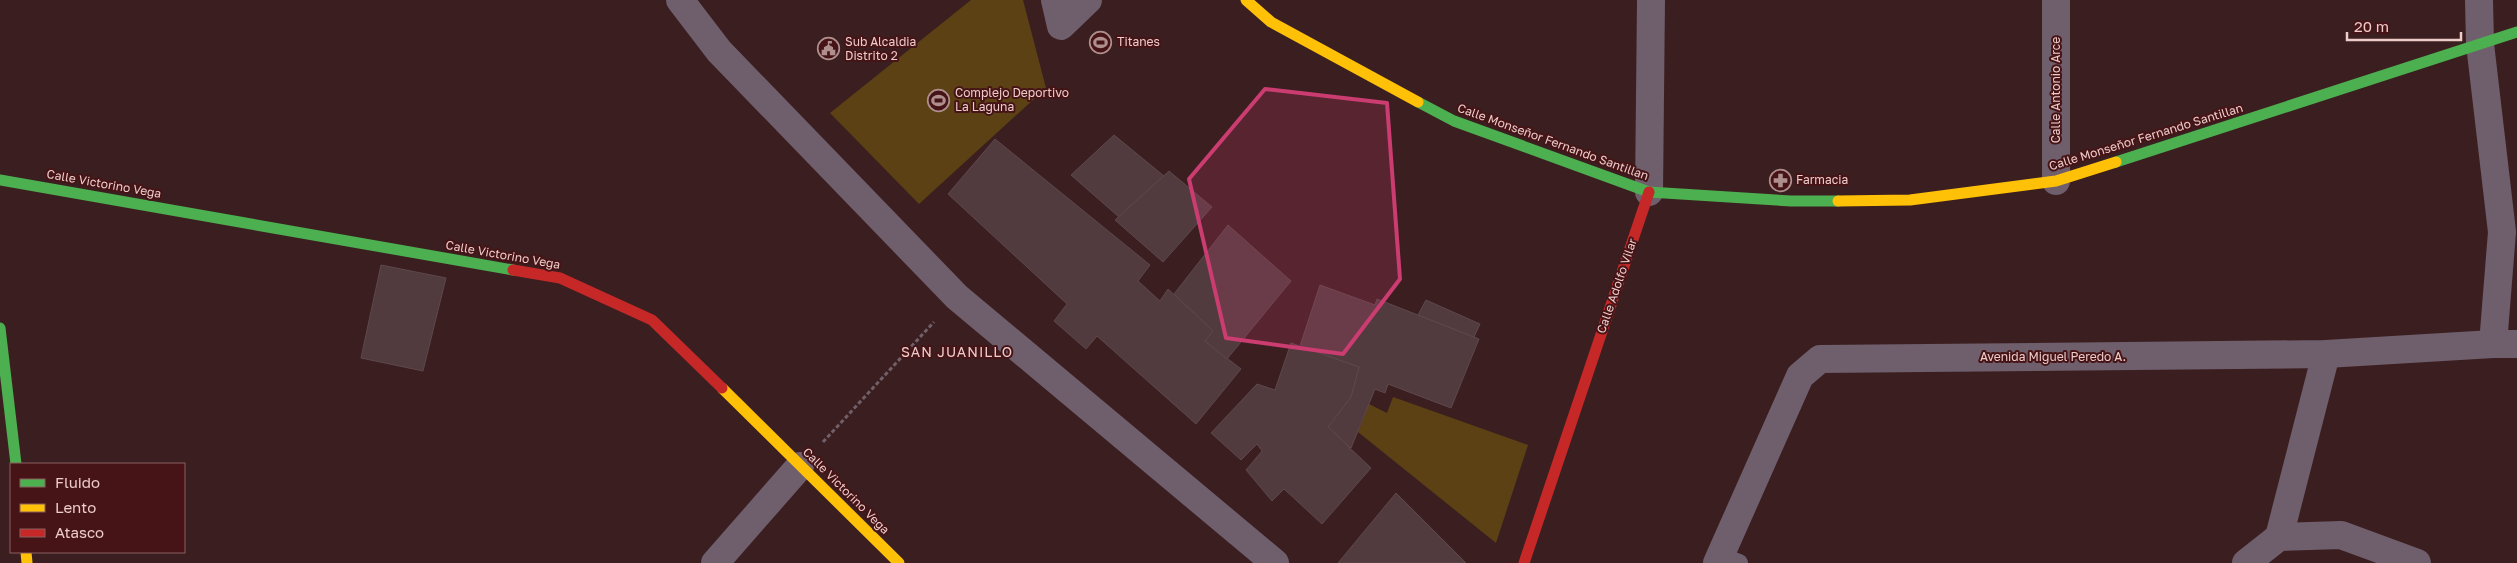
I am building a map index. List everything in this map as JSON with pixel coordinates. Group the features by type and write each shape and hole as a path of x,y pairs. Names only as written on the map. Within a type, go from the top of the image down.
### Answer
{"main road":[{"name":"Calle Monseñor Fernando Santillan","path":"1246,0 1271,22 1454,121 1649,192 1791,201 1910,200 2056,181 2517,32"},
{"name":"Calle Victorino Vega","path":"0,180 560,278 652,320 899,563"},
{"name":"Calle Adolfo Vilar","path":"1524,563 1649,192"},
{"path":"0,328 16,463"}],"street":[{"path":"680,0 719,51 957,297 1275,563"},
{"path":"1055,0 1061,26 1088,0"},
{"name":"Calle Adolfo Vilar","path":"1649,192 1651,0"},
{"name":"Calle Antonio Arce","path":"2056,0 2056,181"},
{"path":"2479,0 2480,44 2509,232 2505,344"},
{"name":"Avenida Miguel Peredo A.","path":"1725,561 1800,376 1820,358 2326,354 2505,344"},
{"path":"2279,537 2326,354"},
{"path":"715,563 800,466"},
{"path":"2246,563 2279,537 2341,534 2417,563"}],"path":[{"path":"800,466 957,297"}],"highlighted area":[{"path":"1265,89 1387,103 1400,279 1343,354 1226,338 1189,179"}],"shaded area":[{"name":"Complejo Deportivo La Laguna","path":"971,0 1023,0 1046,88 919,204 830,113"},
{"path":"1393,397 1528,445 1496,543 1358,432 1369,404 1387,413"}],"building":[{"path":"1114,135 1164,176 1119,217 1071,175"},
{"path":"995,139 1150,265 1138,281 1160,301 1168,289 1213,331 1205,341 1241,369 1196,424 1097,336 1086,349 1054,321 1067,304 948,194"},
{"path":"1169,171 1212,207 1163,262 1115,220"},
{"path":"1228,225 1291,281 1227,359 1205,341 1213,331 1174,294"},
{"path":"381,265 446,278 423,371 361,358"},
{"path":"1320,285 1375,305 1377,299 1479,339 1451,408 1388,384 1385,393 1375,389 1351,448 1328,427 1351,397 1359,367 1300,346"},
{"path":"1426,300 1480,324 1474,337 1418,315"},
{"path":"1291,343 1359,367 1351,397 1328,427 1371,468 1322,524 1284,489 1272,501 1246,470 1262,451 1257,444 1241,460 1211,433 1257,384 1275,390"},
{"path":"1396,493 1466,563 1338,563"}],"traffic: fast":[{"path":"2116,162 2517,32"},
{"path":"1418,102 1454,121 1649,192 1791,201 1838,201"},
{"path":"0,180 513,270"},
{"path":"0,328 16,463"}],"traffic: slow":[{"path":"1246,0 1271,22 1418,102"},
{"path":"1838,201 1910,200 2056,181 2116,162"},
{"path":"722,388 899,563"},
{"path":"26,553 27,563"}],"traffic: jam":[{"path":"1524,563 1649,192"},
{"path":"513,270 560,278 652,320 722,388"}],"place":[{"name":"Titanes","path":"1101,42"},
{"name":"Sub Alcaldia Distrito 2","path":"829,49"},
{"name":"Complejo Deportivo La Laguna","path":"939,100"},
{"name":"Farmacia","path":"1780,180"}],"district":[{"name":"SAN JUANILLO","path":"957,352"}]}
